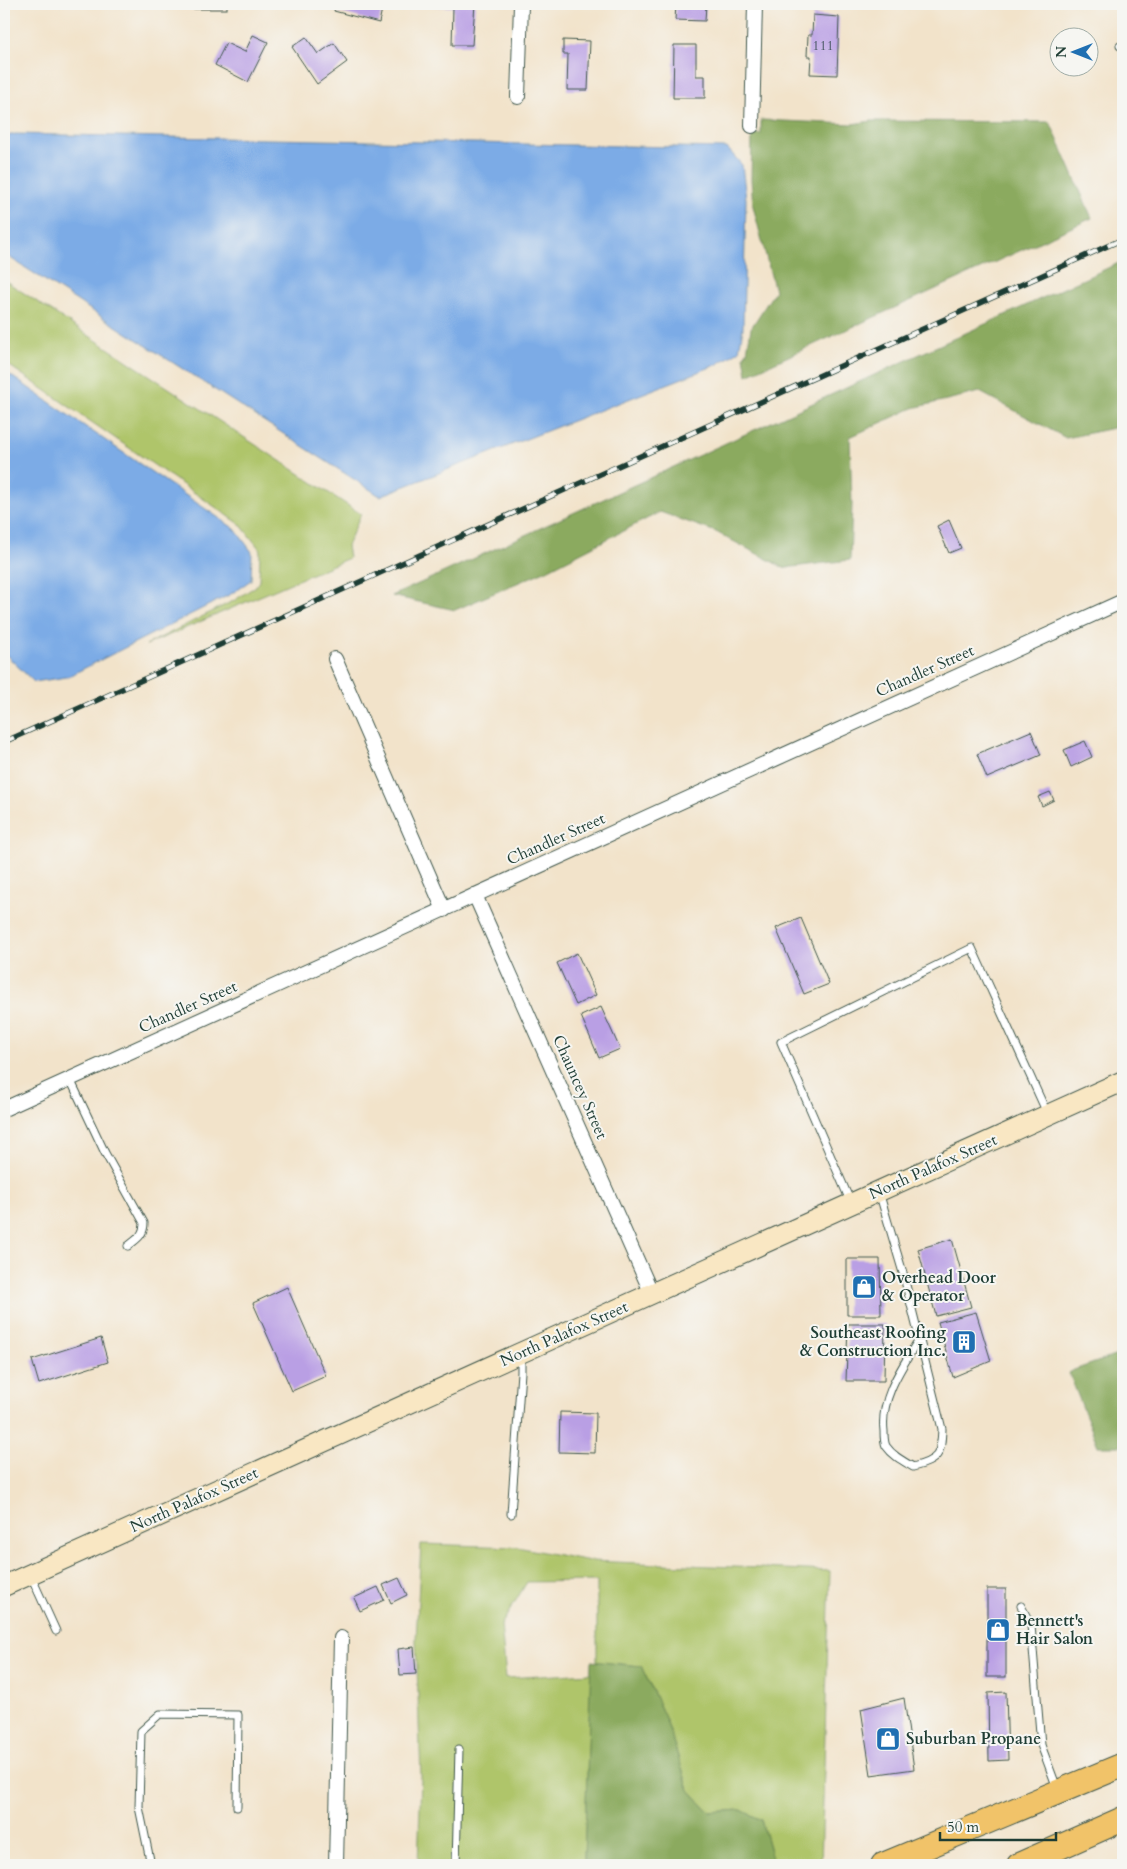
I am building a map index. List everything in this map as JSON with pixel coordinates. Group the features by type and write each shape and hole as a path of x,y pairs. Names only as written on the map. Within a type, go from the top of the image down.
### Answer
{"highway":[{"path":"1058,1791 1123,1749"},
{"path":"891,1864 1058,1791 1123,1765"},
{"path":"1019,1865 1123,1819"},
{"path":"1056,1849 1123,1832"}],"main road":[{"name":"North Palafox Street","path":"4,1586 1123,1081"}],"street":[{"path":"518,98 520,4"},
{"path":"752,126 755,4"},
{"name":"Chandler Street","path":"4,1110 1123,601"},
{"path":"335,659 444,910"},
{"name":"Chauncey Street","path":"475,895 652,1294"},
{"path":"336,1865 341,1638"}],"lane":[{"path":"852,1204 781,1042 972,948 1048,1115"},
{"path":"70,1079 105,1153 144,1222 144,1228 140,1237 128,1246"},
{"path":"879,1191 903,1272 942,1429 942,1444 938,1454 929,1463 913,1467 896,1456 885,1444 883,1426 885,1409 893,1383 919,1339"},
{"path":"511,1514 521,1372 519,1354"},
{"path":"30,1574 56,1631"},
{"path":"1021,1606 1031,1625 1041,1744 1058,1791"},
{"path":"151,1865 139,1807 141,1731 160,1714 238,1714 237,1807"},
{"path":"456,1865 459,1749"}],"green space":[{"path":"761,120 852,124 872,121 1050,122 1092,218 747,375 744,356 747,352 751,328 775,291 753,206 751,179 752,134 761,134"},
{"path":"1123,261 1123,426 1066,438 980,392 913,408 850,437 852,505 850,560 784,568 716,532 660,512 547,570 455,610 392,596"},
{"path":"4,280 361,514 347,546 349,558 146,645 235,600 256,586 259,581 259,548 240,524 4,362"},
{"path":"1123,1353 1123,1446 1098,1446 1069,1373"},
{"path":"421,1544 517,1547 590,1561 830,1571 821,1865 774,1865 761,1820 741,1810 709,1812 689,1790 666,1720 641,1666 597,1662 597,1581 527,1582 501,1625 506,1678 591,1673 584,1859 586,1865 418,1865 421,1777 416,1640"},
{"path":"591,1661 641,1666 666,1720 689,1790 709,1812 741,1810 761,1820 774,1865 586,1865 584,1859"}],"water":[{"path":"15,134 727,148 742,165 746,199 743,328 739,351 716,365 380,496 4,254 4,137"},
{"path":"4,371 235,529 252,552 251,580 231,594 67,677 34,682 4,653"}],"building":[{"path":"194,4 227,4 227,9 194,9"},
{"path":"336,4 383,4 379,23 334,11"},
{"path":"425,4 475,4 472,45 452,45 453,7 424,6"},
{"path":"676,4 706,4 705,21 675,20"},
{"path":"813,15 839,17 837,75 810,74 811,56 807,56 808,35 812,35"},
{"path":"253,35 268,42 248,82 215,65 226,43 245,52"},
{"path":"306,37 318,54 334,43 347,62 317,84 292,47"},
{"path":"563,40 590,41 588,90 567,90 568,54 563,54"},
{"path":"674,45 696,45 696,76 705,76 705,98 673,98"},
{"path":"949,520 961,548 949,553 937,526"},
{"path":"1031,731 1041,755 987,778 977,754"},
{"path":"1085,741 1092,757 1071,767 1064,750"},
{"path":"1050,792 1054,800 1042,806 1038,797"},
{"path":"801,918 829,984 804,994 776,928"},
{"path":"577,953 596,995 576,1005 557,963"},
{"path":"601,1007 620,1049 599,1058 581,1016"},
{"path":"952,1239 971,1307 936,1316 918,1249"},
{"name":"Overhead Door & Operator","path":"847,1259 880,1259 881,1315 847,1315"},
{"path":"287,1287 326,1376 292,1391 253,1303"},
{"name":"Southeast Roofing & Construction Inc.","path":"976,1312 991,1361 953,1377 938,1322"},
{"path":"848,1324 885,1324 884,1381 846,1381"},
{"path":"101,1338 108,1362 39,1384 32,1360"},
{"path":"560,1412 596,1413 595,1453 559,1452"},
{"path":"399,1578 407,1595 391,1603 383,1585"},
{"path":"378,1587 384,1600 360,1611 354,1598"},
{"path":"987,1589 1006,1589 1006,1677 987,1677"},
{"path":"414,1647 416,1674 400,1675 398,1649"},
{"path":"1006,1692 1008,1760 989,1761 988,1693"},
{"name":"Suburban Propane","path":"904,1698 914,1769 871,1775 861,1709"}],"railway":[{"path":"4,742 1123,239"}],"place":[{"name":"Overhead Door & Operator","path":"864,1287"},
{"name":"Southeast Roofing & Construction Inc.","path":"964,1342"},
{"name":"Bennett's Hair Salon","path":"998,1630"},
{"name":"Suburban Propane","path":"888,1739"}]}
